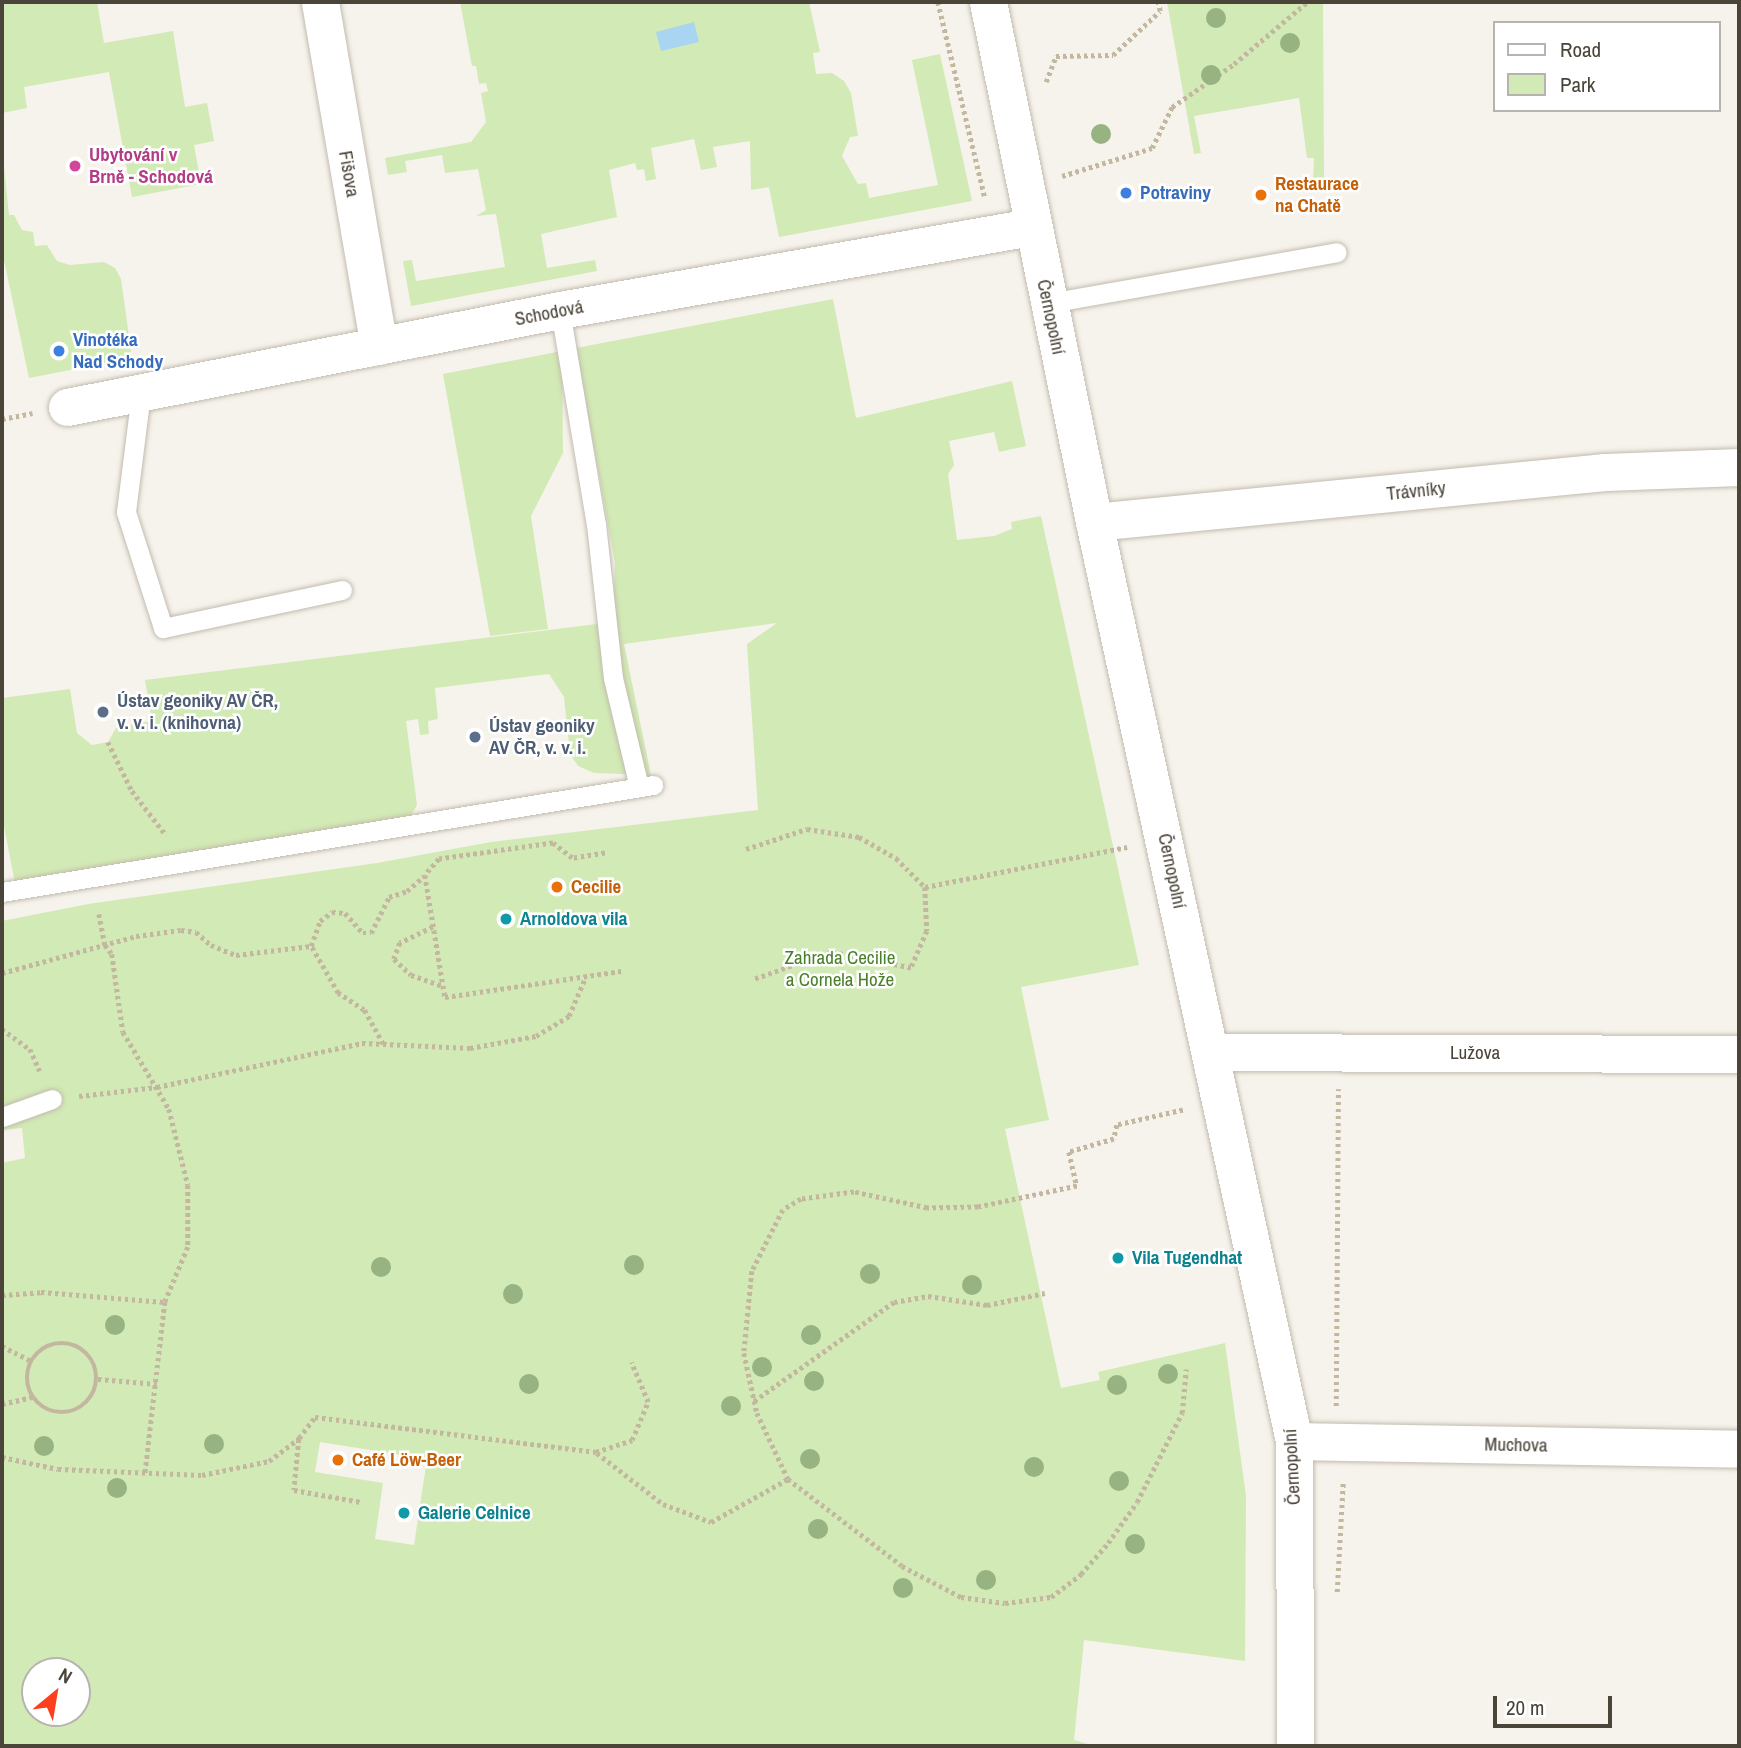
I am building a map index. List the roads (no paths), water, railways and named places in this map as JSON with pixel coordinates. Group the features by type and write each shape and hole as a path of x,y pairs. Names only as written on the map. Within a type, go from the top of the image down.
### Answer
{"street":[{"name":"Fišova","path":"320,2 379,346"},
{"name":"Černopolní","path":"998,7 1032,227 1294,1441 1295,1746"},
{"name":"Schodová","path":"67,407 561,310 1032,227"},
{"name":"Trávníky","path":"1094,522 1605,472 1739,467"},
{"name":"Lužova","path":"1210,1052 1739,1054"},
{"name":"Muchova","path":"1294,1441 1739,1449"}],"lane":[{"path":"1049,303 1337,252"},
{"path":"2,891 646,786 613,678 596,524 561,310"},
{"path":"141,393 126,512 163,628 342,590"},
{"path":"2,1117 52,1099"}],"water":[{"path":"694,22 699,42 661,51 656,32"}],"place":[{"name":"Ubytování v Brně - Schodová","path":"75,166"},
{"name":"Potraviny","path":"1126,193"},
{"name":"Restaurace na Chatě","path":"1261,195"},
{"name":"Vinotéka Nad Schody","path":"59,351"},
{"name":"Ústav geoniky AV ČR, v. v. i. (knihovna)","path":"103,712"},
{"name":"Ústav geoniky AV ČR, v. v. i.","path":"475,737"},
{"name":"Cecilie","path":"557,887"},
{"name":"Arnoldova vila","path":"506,919"},
{"name":"Vila Tugendhat","path":"1118,1258"},
{"name":"Café Löw-Beer","path":"338,1460"},
{"name":"Galerie Celnice","path":"404,1513"}],"park label":[{"name":"Zahrada Cecilie a Cornela Hože","path":"840,969"}]}
